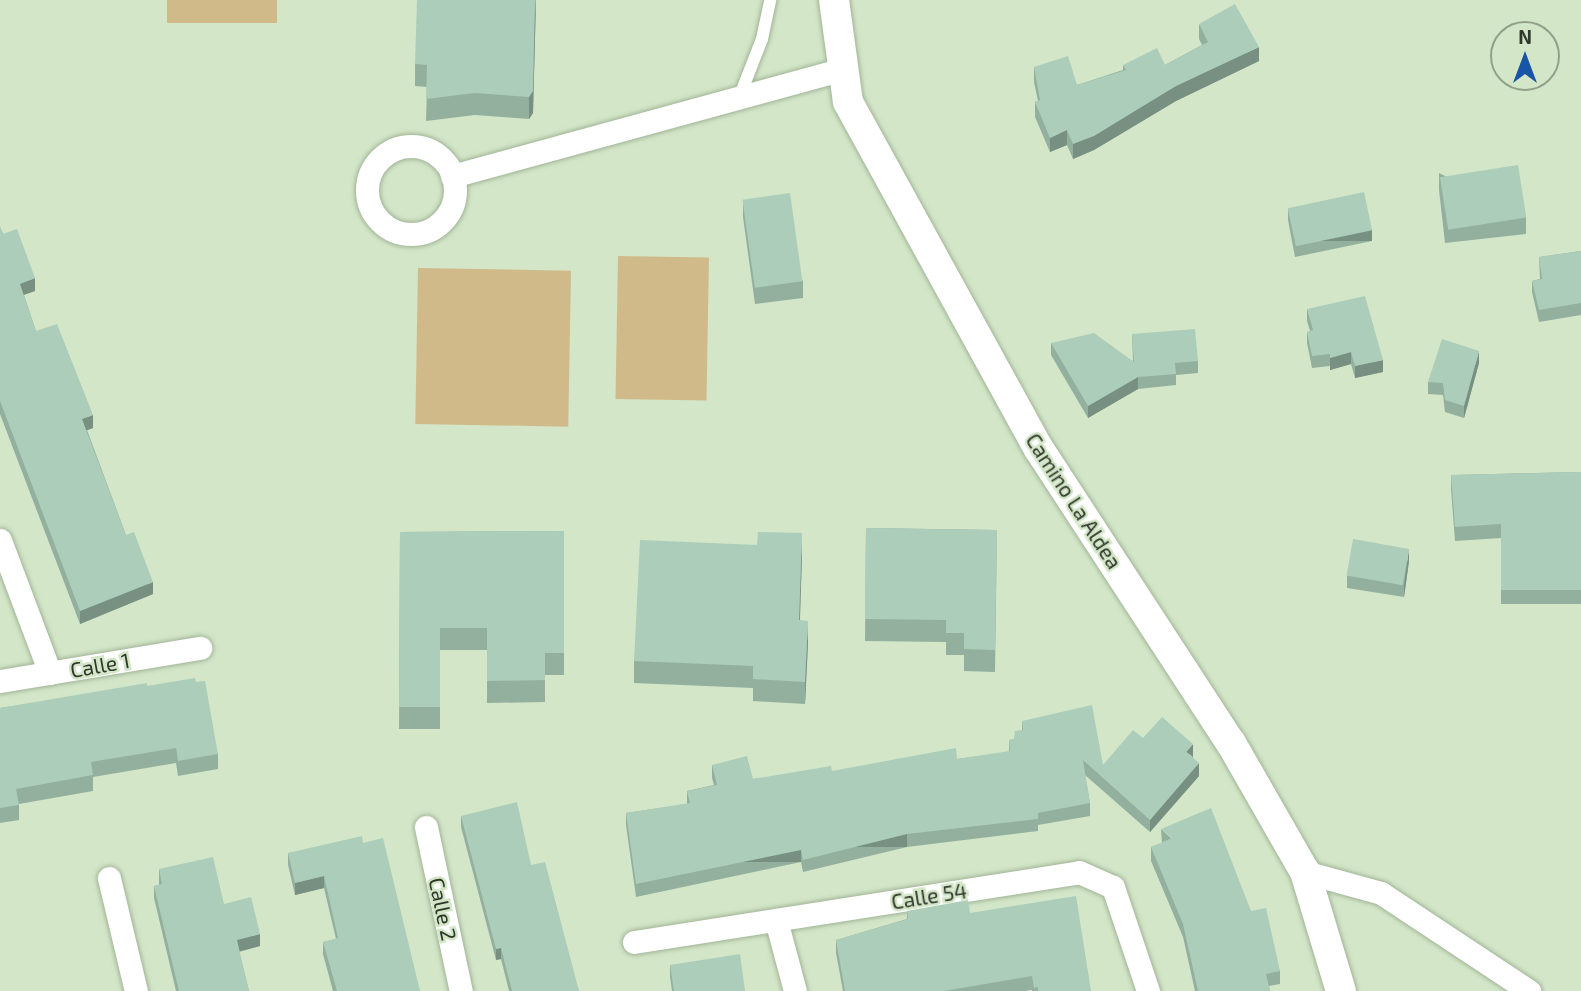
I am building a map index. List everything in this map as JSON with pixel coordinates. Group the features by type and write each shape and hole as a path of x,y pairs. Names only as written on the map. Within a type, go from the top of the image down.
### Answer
{"street":[{"name":"Camino La Aldea","path":"834,0 848,102 1039,449 1231,743 1305,872 1341,991"},
{"path":"453,176 843,69"},
{"path":"0,540 50,673"},
{"name":"Calle 1","path":"0,681 200,648"},
{"name":"Calle 2","path":"426,827 461,991"},
{"name":"Calle 54","path":"634,942 1079,872 1113,887 1148,991"},
{"path":"1305,872 1381,893 1529,991"},
{"path":"109,878 136,991"},
{"path":"776,920 795,991"}],"lane":[{"path":"739,98 762,39 770,0"}],"shaded area":[{"path":"167,0 277,0 277,23 167,23"},
{"path":"618,256 709,258 706,401 616,399"},
{"path":"418,268 571,271 568,427 415,424"}],"building":[{"path":"417,0 535,0 533,91 529,97 475,93 426,99 427,65 415,64"},
{"path":"1235,4 1259,47 1176,86 1094,136 1073,144 1067,130 1050,138 1035,102 1040,100 1034,67 1068,56 1077,85 1126,70 1123,65 1157,48 1165,65 1208,42 1199,24"},
{"path":"1518,165 1526,217 1448,230 1440,177"},
{"path":"1364,192 1372,230 1296,246 1288,208"},
{"path":"790,193 802,281 755,288 742,200"},
{"path":"0,227 3,234 17,229 35,278 20,284 36,331 57,324 93,415 82,419 126,535 134,532 153,582 80,611 0,401"},
{"path":"1581,251 1581,303 1539,310 1532,281 1542,279 1539,257"},
{"path":"1365,296 1383,360 1355,366 1351,352 1330,358 1330,354 1312,356 1307,332 1313,330 1307,309"},
{"path":"1195,329 1198,361 1175,363 1176,374 1138,377 1088,406 1051,343 1094,333 1134,362 1132,334"},
{"path":"1442,339 1479,351 1464,406 1445,400 1443,383 1428,382"},
{"path":"1581,472 1581,590 1501,590 1501,524 1455,527 1451,475"},
{"path":"866,528 997,530 995,650 964,649 964,633 946,633 946,620 865,619"},
{"path":"564,531 564,653 545,653 545,680 487,681 487,628 440,628 440,707 399,707 400,532"},
{"path":"758,532 802,533 799,620 808,621 805,682 753,679 753,666 634,661 640,540 757,545"},
{"path":"1353,539 1409,549 1403,585 1347,575"},
{"path":"195,678 196,682 205,681 218,754 178,761 176,748 91,762 93,775 16,789 19,805 0,808 0,708 147,683 147,686"},
{"path":"1092,705 1103,765 1133,730 1143,738 1162,717 1193,744 1186,752 1199,763 1150,820 1083,760 1090,803 1038,813 1038,819 907,834 803,860 801,850 636,884 626,813 690,803 687,791 717,785 712,765 747,756 753,779 831,766 832,771 956,748 957,759 1010,751 1009,740 1014,739 1015,731 1023,730 1022,721"},
{"path":"517,802 531,865 545,862 579,991 512,991 501,948 496,949 461,816"},
{"path":"1211,808 1251,911 1266,908 1280,971 1266,974 1270,991 1198,991 1183,924 1151,847 1172,838 1161,829"},
{"path":"362,836 363,843 383,838 420,991 337,991 323,942 338,938 324,876 295,883 288,853"},
{"path":"213,857 224,904 251,897 260,934 237,940 249,991 179,991 154,886 162,884 159,869"},
{"path":"1076,896 1091,991 1038,991 1038,987 1034,988 1032,976 944,991 845,991 836,940 908,919 907,911 968,900 970,913"},
{"path":"740,954 745,991 674,991 670,965"}]}
